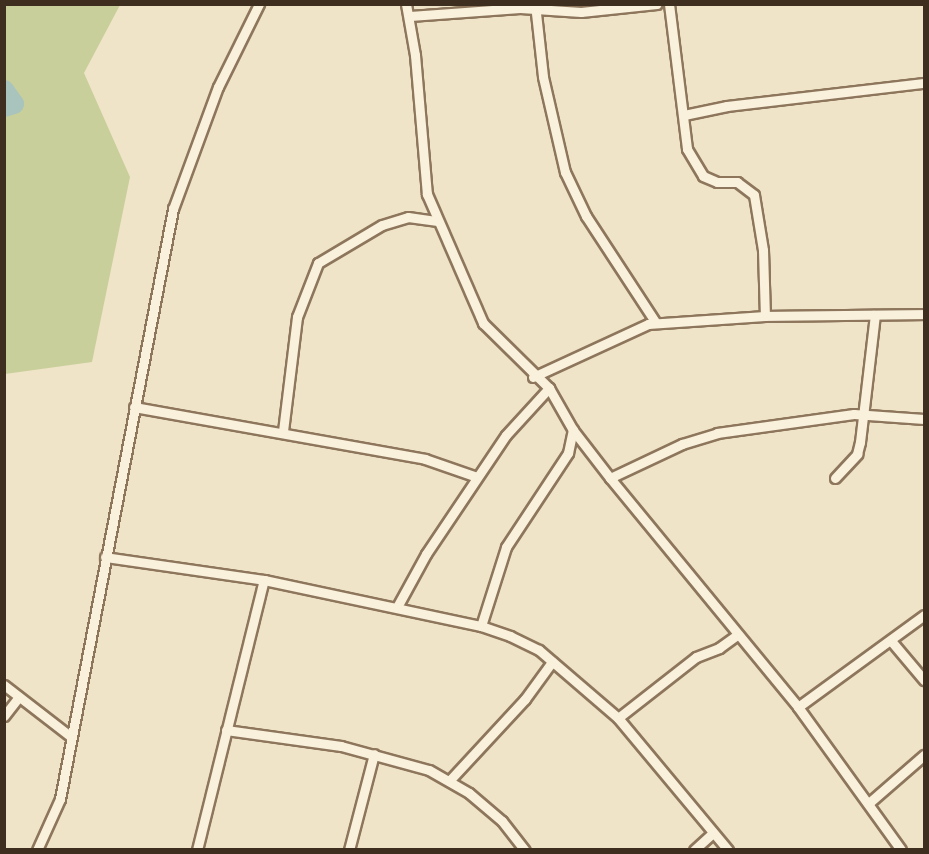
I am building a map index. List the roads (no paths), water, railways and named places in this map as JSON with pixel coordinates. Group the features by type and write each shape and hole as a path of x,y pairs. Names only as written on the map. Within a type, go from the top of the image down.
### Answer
{"street":[{"path":"37,849 60,800 70,736 173,209 218,87 259,4"},
{"path":"406,4 410,16 424,173 436,221 483,322 533,377 549,388 573,430 737,635 798,707 870,802 901,849"},
{"path":"410,16 534,7 581,12 657,4"},
{"path":"669,4 687,149 704,176 717,182 737,182 754,195 763,250 765,316"},
{"path":"534,7 543,77 565,172 586,216 656,323"},
{"path":"684,115 727,106 924,83"},
{"path":"283,431 295,326 307,285 318,263 382,225 408,217 436,221"},
{"path":"533,377 639,327 656,323 765,316 924,314"},
{"path":"835,478 857,454 864,415 875,315"},
{"path":"397,607 426,554 506,435 549,388"},
{"path":"134,407 283,431 313,440 425,459 477,477"},
{"path":"610,478 682,444 717,434 812,417 864,415 924,419"},
{"path":"482,626 506,547 568,453 573,430"},
{"path":"105,557 264,580 397,607 482,626 539,650 618,718 712,834 728,849"},
{"path":"197,849 264,580"},
{"path":"798,707 892,642 924,615"},
{"path":"618,718 696,657 719,648 737,635"},
{"path":"892,642 924,680"},
{"path":"449,781 525,699 552,662"},
{"path":"4,685 70,736"},
{"path":"4,716 19,696"},
{"path":"226,730 374,754 410,763 449,781 502,821 525,849"},
{"path":"349,849 374,754"},
{"path":"870,802 924,755"},
{"path":"694,849 712,834"}],"waterway":[{"path":"4,90 14,104 4,107"}]}
